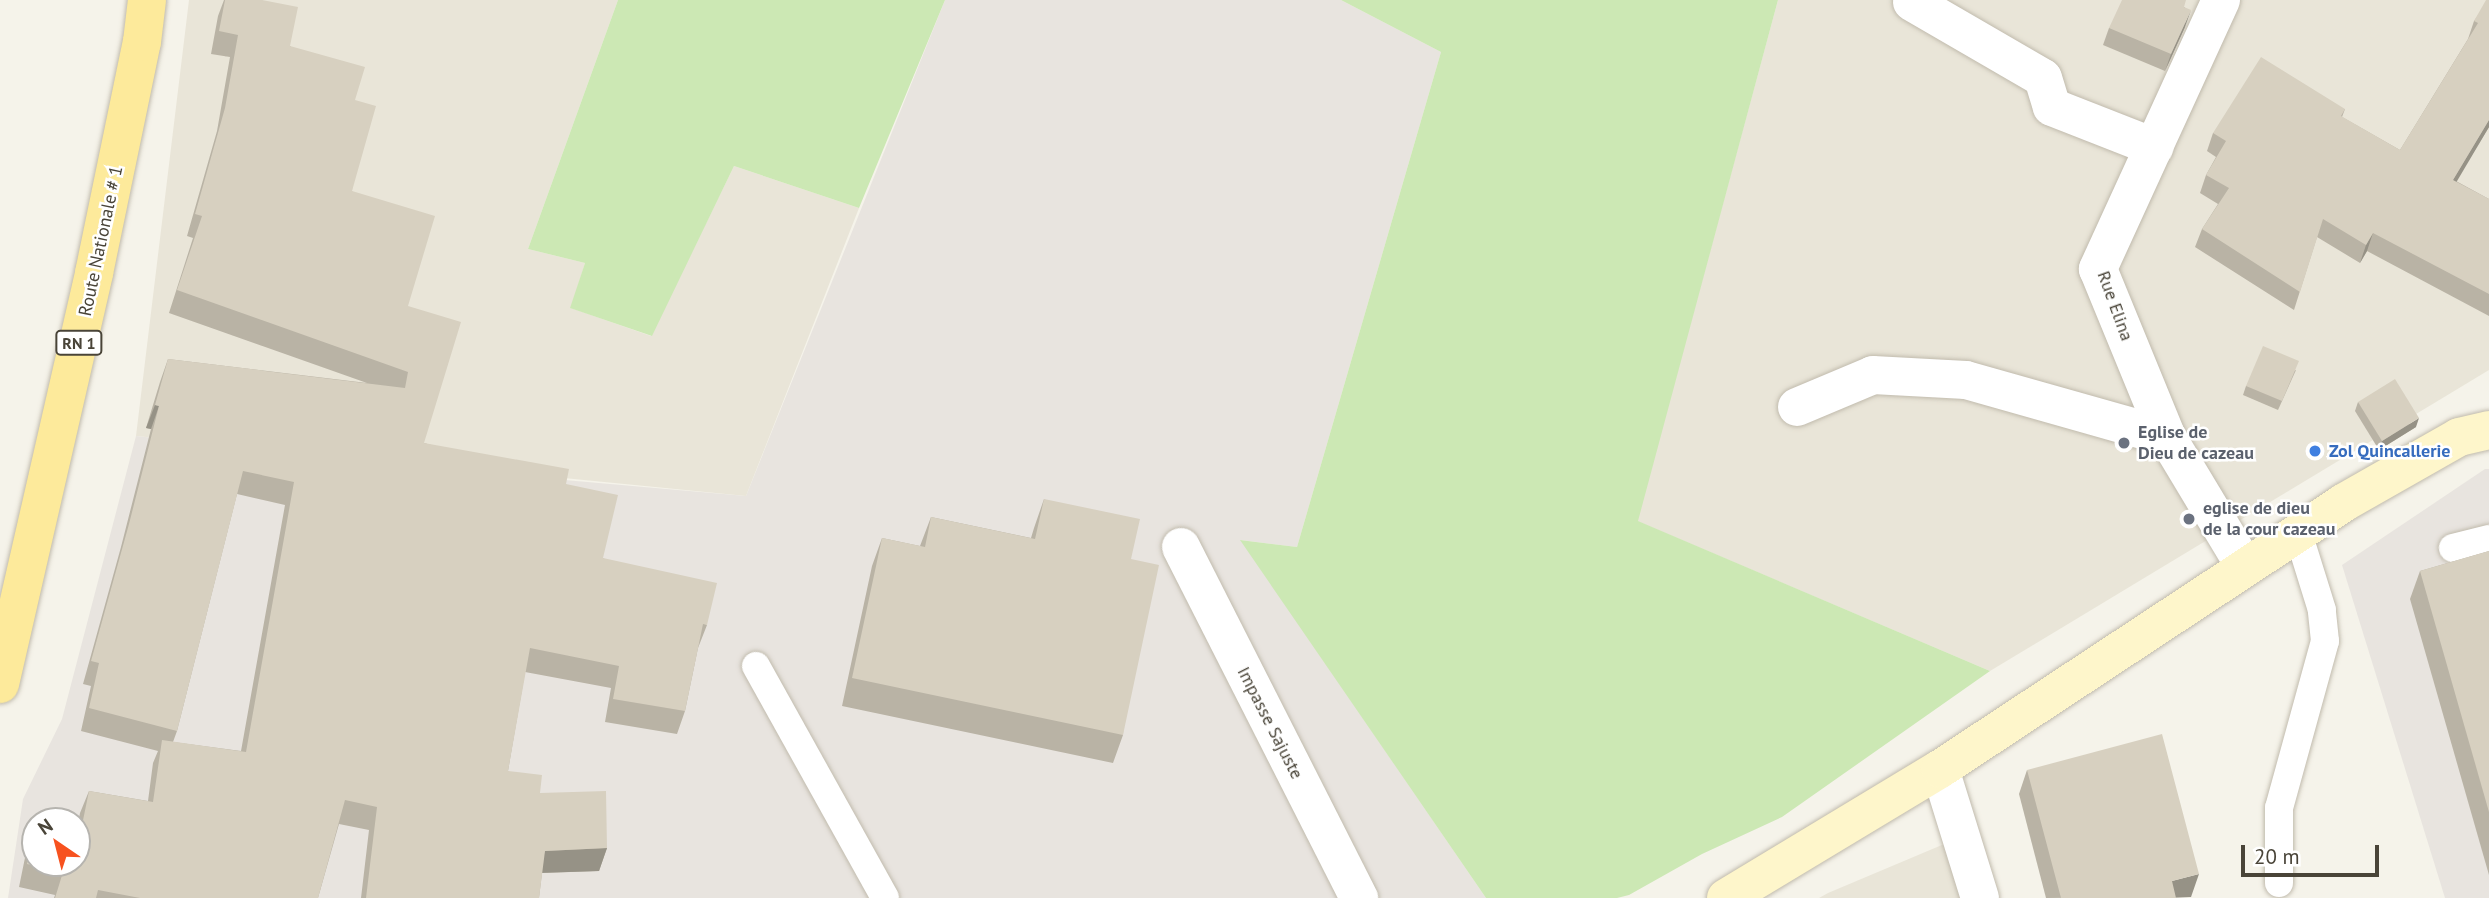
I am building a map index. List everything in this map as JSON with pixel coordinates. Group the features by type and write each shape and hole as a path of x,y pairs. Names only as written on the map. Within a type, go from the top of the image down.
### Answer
{"main road":[{"name":"Route Nationale # 1","path":"0,684 94,273 142,42 147,0"},
{"path":"1726,898 1940,769 2343,503 2459,437 2489,430"}],"street":[{"name":"Rue Elina","path":"2221,0 2098,269 2166,437 2245,568"},
{"path":"1912,2 2043,78 2052,107 2154,147"},
{"path":"1797,407 1873,375 1966,380 2166,437"},
{"name":"Impasse Sajuste","path":"1181,547 1359,898"},
{"path":"1940,769 1980,898"}],"lane":[{"path":"2279,883 2279,808 2325,641 2322,610 2298,533"},
{"path":"2453,548 2489,539"},
{"path":"755,666 885,898"}],"shaded area":[{"path":"189,0 618,0 528,249 585,263 571,308 651,336 734,166 859,208 746,496 136,436"},
{"path":"945,0 1341,0 1441,52 1297,547 1241,540 1486,898 8,898 21,812 21,877 91,877 91,807 22,807 23,799 62,719 136,436 461,471 746,496"},
{"path":"1778,0 2489,0 2489,370 1990,671 1637,521"},
{"path":"2485,469 2489,469 2489,898 2445,898 2342,565"},
{"path":"1949,842 1966,898 1819,898 1828,893"}],"green space":[{"path":"618,0 945,0 859,208 734,166 652,336 570,308 585,263 528,249"},
{"path":"1341,0 1778,0 1638,521 1990,671 1782,817 1702,854 1629,895 1617,898 1486,898 1240,540 1297,547 1441,52"}],"building":[{"path":"225,0 262,0 298,7 290,46 365,67 355,100 376,106 352,191 435,216 408,306 461,322 424,443 569,469 566,484 618,495 603,558 717,583 707,625 703,624 685,711 613,699 619,666 530,648 508,771 542,775 540,793 606,791 607,848 545,851 539,898 366,898 377,807 345,800 318,898 140,898 98,890 96,898 55,898 61,877 91,877 91,807 86,807 89,791 153,802 162,740 246,752 294,482 243,471 177,731 89,708 99,663 91,661 129,524 168,359 405,388 408,372 177,290 202,216 195,214 225,108 238,35 219,31"},
{"path":"2122,0 2186,0 2184,7 2191,10 2171,54 2109,28"},
{"path":"2486,0 2489,0 2489,120 2453,180 2489,199 2489,294 2373,233 2366,245 2323,219 2300,292 2202,229 2229,188 2206,175 2226,141 2213,133 2261,57 2345,109 2341,116 2400,150 2478,23 2474,21"},
{"path":"2263,346 2299,361 2282,401 2246,386"},
{"path":"2395,379 2419,418 2382,441 2358,402"},
{"path":"1044,499 1140,519 1131,559 1159,565 1123,735 852,678 882,538 925,547 931,517 1035,539"},
{"path":"2489,551 2489,812 2420,571"},
{"path":"2162,734 2199,874 2172,881 2176,898 2061,898 2027,770"}],"place":[{"name":"Eglise de Dieu de cazeau","path":"2124,443"},
{"name":"Zol Quincallerie","path":"2315,451"},
{"name":"eglise de dieu de la cour cazeau","path":"2189,519"}]}
